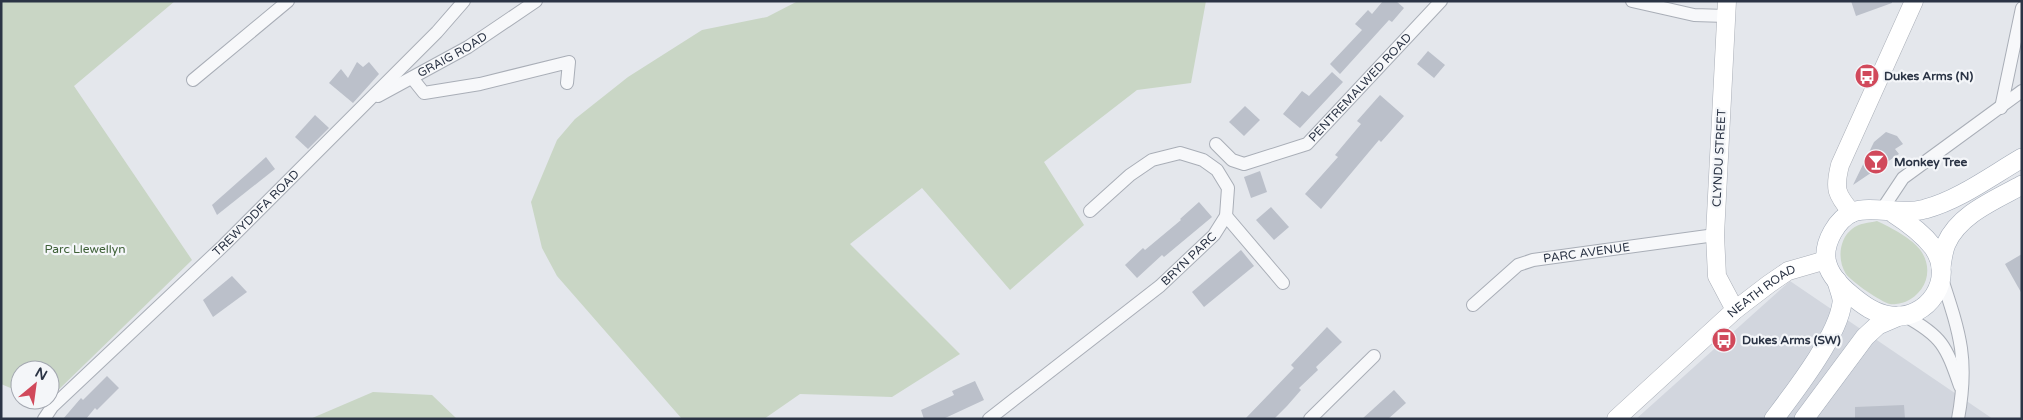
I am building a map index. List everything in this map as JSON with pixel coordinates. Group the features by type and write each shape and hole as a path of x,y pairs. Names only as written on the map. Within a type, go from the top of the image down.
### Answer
{"main road":[{"path":"1852,213 1838,197 1836,182 1840,165 1914,1"},
{"name":"CLYNDU STREET","path":"1726,9 1715,235 1717,276 1735,310"},
{"path":"1774,419 1811,367 1837,321 1842,302 1836,281 1826,260 1826,247 1830,235 1837,226 1852,213 1868,210 1887,212 1924,210 1952,199 2022,158"},
{"path":"1804,419 1870,332 1878,325 1921,310 1934,298 1942,273 1945,245 1955,227 1969,216 2022,184"},
{"path":"1887,212 1924,237 1934,248 1942,273"},
{"name":"NEATH ROAD","path":"1616,419 1735,310 1788,271 1826,260"},
{"path":"1836,281 1858,300 1878,313 1902,316"}],"street":[{"path":"193,80 288,1"},
{"name":"TREWYDDFA ROAD","path":"44,419 52,407 224,245 437,32 464,1"},
{"name":"GRAIG ROAD","path":"364,104 468,47 536,1"},
{"name":"PENTREMALWED ROAD","path":"1216,144 1232,160 1244,164 1307,144 1441,1"},
{"path":"1632,1 1694,15 1726,9"},
{"path":"2001,108 2022,8"},
{"path":"412,78 424,93 480,84 569,62 567,82"},
{"path":"1887,212 1903,178 2022,91"},
{"name":"BRYN PARC","path":"988,419 1160,286 1214,235 1226,216 1228,188 1217,170 1203,160 1180,153 1152,160 1130,175 1090,211"},
{"path":"1226,216 1283,283"},
{"name":"PARC AVENUE","path":"1473,304 1518,265 1533,260 1715,235"},
{"path":"1942,273 1959,331 1964,363 1958,419"},
{"path":"1902,316 1931,331 1939,339 1947,351 1962,393"},
{"path":"1310,419 1374,356"}],"shaded area":[{"path":"1790,281 1993,419 1636,419"}],"green space":[{"name":"Parc Llewellyn","path":"1,1 175,1 74,86 192,260 60,388 60,360 10,360 10,388 1,384"},
{"path":"798,1 1206,1 1191,83 1137,90 1044,162 1084,225 1010,290 922,188 850,244 960,354 892,397 800,394 764,419 682,419 557,276 542,248 531,202 557,140 575,119 628,77 702,30 767,17"},
{"path":"1877,221 1913,242 1925,258 1927,273 1923,287 1905,302 1892,304 1880,300 1854,282 1843,268 1841,250 1844,238 1852,229"},
{"path":"373,392 432,395 457,419 310,419"}],"building":[{"path":"1383,1 1396,1 1404,8 1392,22 1389,20 1340,74 1330,64 1362,30 1355,24 1368,10 1372,14"},
{"path":"1851,1 1892,1 1892,3 1856,16"},
{"path":"1428,51 1445,65 1434,78 1417,64"},
{"path":"357,62 363,67 369,62 379,74 353,103 329,83 341,69 348,78"},
{"path":"1332,72 1343,82 1300,128 1283,114 1302,91 1309,96"},
{"path":"1380,95 1404,116 1381,142 1379,140 1321,209 1305,194 1338,157 1335,155 1361,124 1357,121"},
{"path":"1245,106 1260,120 1244,136 1229,122"},
{"path":"315,115 329,128 308,149 295,137"},
{"name":"Monkey Tree","path":"1886,132 1897,136 1903,144 1895,149 1899,154 1853,185 1874,142"},
{"path":"266,157 275,169 217,215 212,205"},
{"path":"1260,171 1267,192 1251,198 1244,177"},
{"path":"1199,202 1212,217 1164,257 1162,255 1137,278 1125,265 1143,248 1145,250 1181,220"},
{"path":"1271,207 1289,227 1274,240 1256,220"},
{"path":"1241,250 1254,266 1204,307 1192,292"},
{"path":"2022,254 2022,294 2005,264"},
{"path":"232,276 247,292 213,317 203,300"},
{"path":"1327,327 1342,342 1316,367 1318,370 1299,388 1301,390 1287,406 1274,419 1245,419 1294,368 1291,365"},
{"path":"107,376 119,388 97,410 95,408 86,419 63,419 81,398 83,400"},
{"path":"975,381 984,400 943,419 924,419 921,410 954,395 952,391"},
{"path":"1394,390 1406,403 1388,419 1362,419"},
{"path":"1904,405 1905,419 1855,419 1855,407"}],"place":[{"name":"Dukes Arms (N)","path":"1867,76"},
{"name":"Monkey Tree","path":"1876,162"},
{"name":"Dukes Arms (SW)","path":"1724,340"}]}
